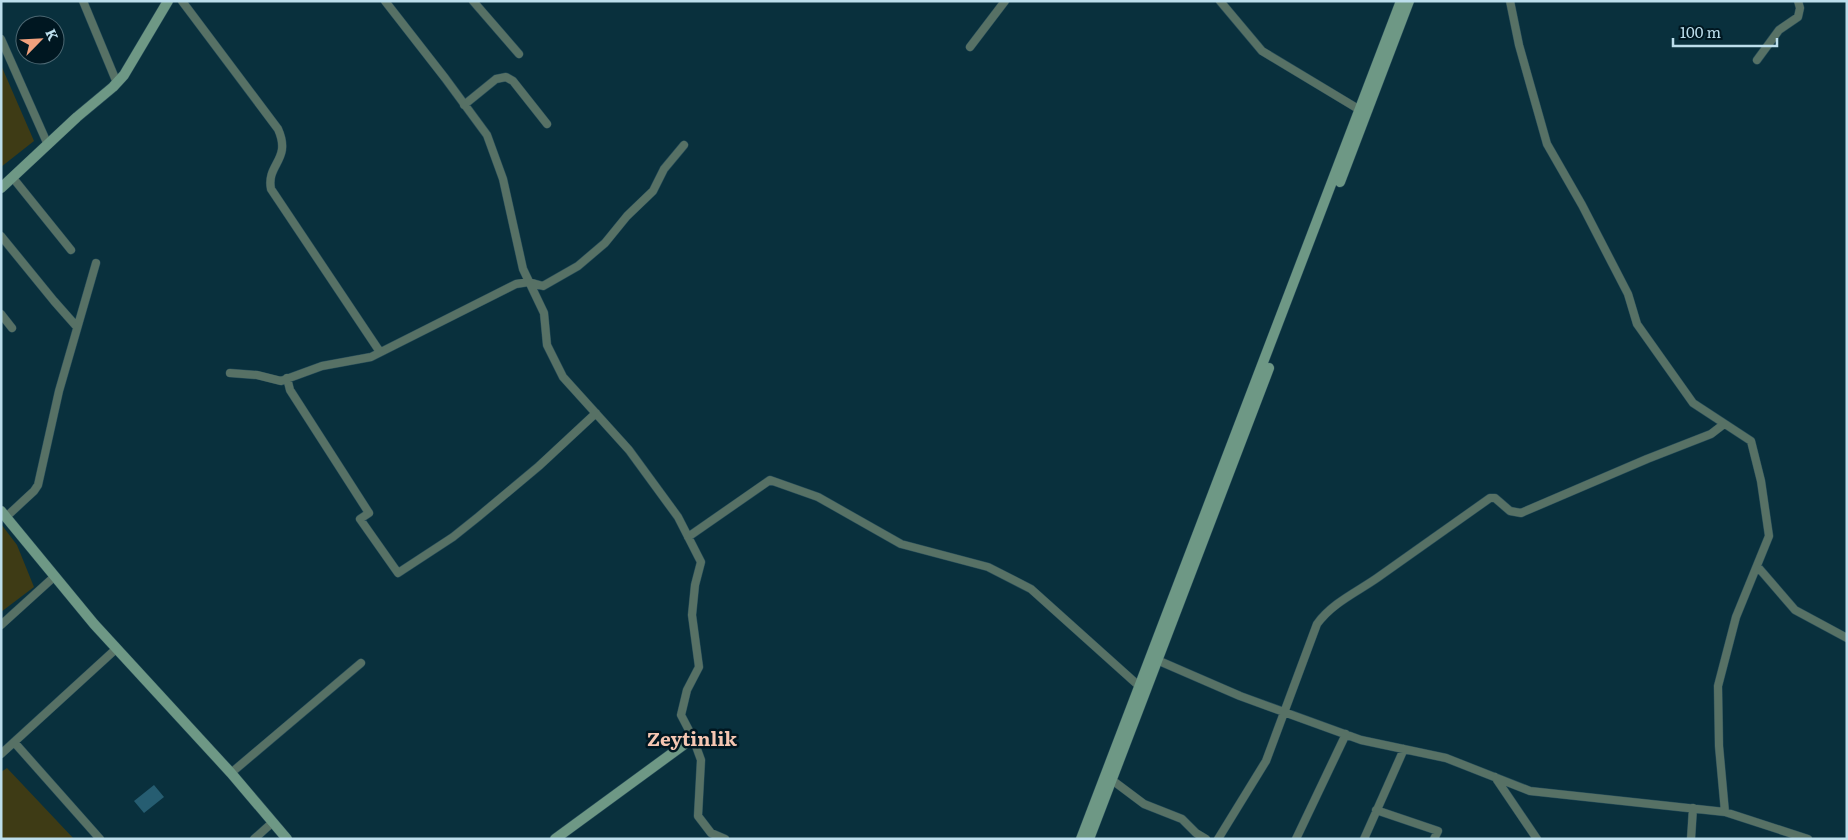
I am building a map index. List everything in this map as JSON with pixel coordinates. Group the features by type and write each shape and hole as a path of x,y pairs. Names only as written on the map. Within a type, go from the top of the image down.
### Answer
{"street":[{"path":"83,1 117,82"},
{"path":"1,188 117,82 128,69 168,1"},
{"path":"182,1 278,129 283,143 283,151 271,176 271,189 380,352"},
{"path":"384,1 487,135 503,178 523,269 544,313 547,345 563,377 629,450 678,518 701,562 695,585 692,615 700,667 686,690 681,715 693,738 701,760 698,816 711,833 725,839"},
{"path":"473,1 519,54"},
{"path":"970,47 1005,1"},
{"path":"1220,1 1262,51 1360,110"},
{"path":"1089,839 1112,780 1154,659 1401,1"},
{"path":"1080,839 1139,686 1154,659 1409,1"},
{"path":"1510,1 1519,45 1547,144 1582,205 1628,294 1637,324 1693,403 1751,441 1761,481 1769,536 1736,618 1718,686 1719,746 1725,812"},
{"path":"1757,60 1779,30 1798,17 1800,8 1798,1"},
{"path":"1,38 48,145"},
{"path":"464,105 496,79 506,77 513,81 547,124"},
{"path":"230,373 257,375 280,381 322,366 371,357 516,284 529,282 543,286 578,266 606,243 627,216 653,191 664,169 684,145"},
{"path":"13,178 71,250"},
{"path":"1,236 77,327"},
{"path":"96,263 59,390 38,485 34,491 4,514 117,648 232,773 287,839"},
{"path":"1,314 12,328"},
{"path":"287,378 290,390 369,512 360,519 398,573 453,537 478,517 539,466 596,413"},
{"path":"1218,839 1266,761 1317,624 1334,606 1490,498 1500,501 1510,511 1521,513 1711,434 1724,424"},
{"path":"688,537 770,480 818,496 901,544 988,567 1031,589 1139,686"},
{"path":"1757,566 1795,610 1847,638"},
{"path":"1,625 55,576"},
{"path":"1,754 117,648"},
{"path":"1154,659 1240,696 1284,710 1361,740 1446,758 1530,791 1725,812 1808,839"},
{"path":"232,773 361,663"},
{"path":"1296,839 1346,734"},
{"path":"555,839 693,738"},
{"path":"14,742 100,839"},
{"path":"1364,839 1404,749"},
{"path":"1495,778 1537,839"},
{"path":"1112,780 1144,804 1182,819 1196,833 1206,839"},
{"path":"1692,839 1693,808"},
{"path":"1376,810 1438,831 1434,839"},
{"path":"254,839 272,822"}],"shaded area":[{"path":"1,65 34,141 1,167"},
{"path":"1,524 17,545 34,587 1,612"},
{"path":"7,768 74,839 1,839 1,772"}],"water":[{"path":"154,785 164,797 144,813 134,801"}],"district":[{"name":"Zeytinlik","path":"692,739"}]}
